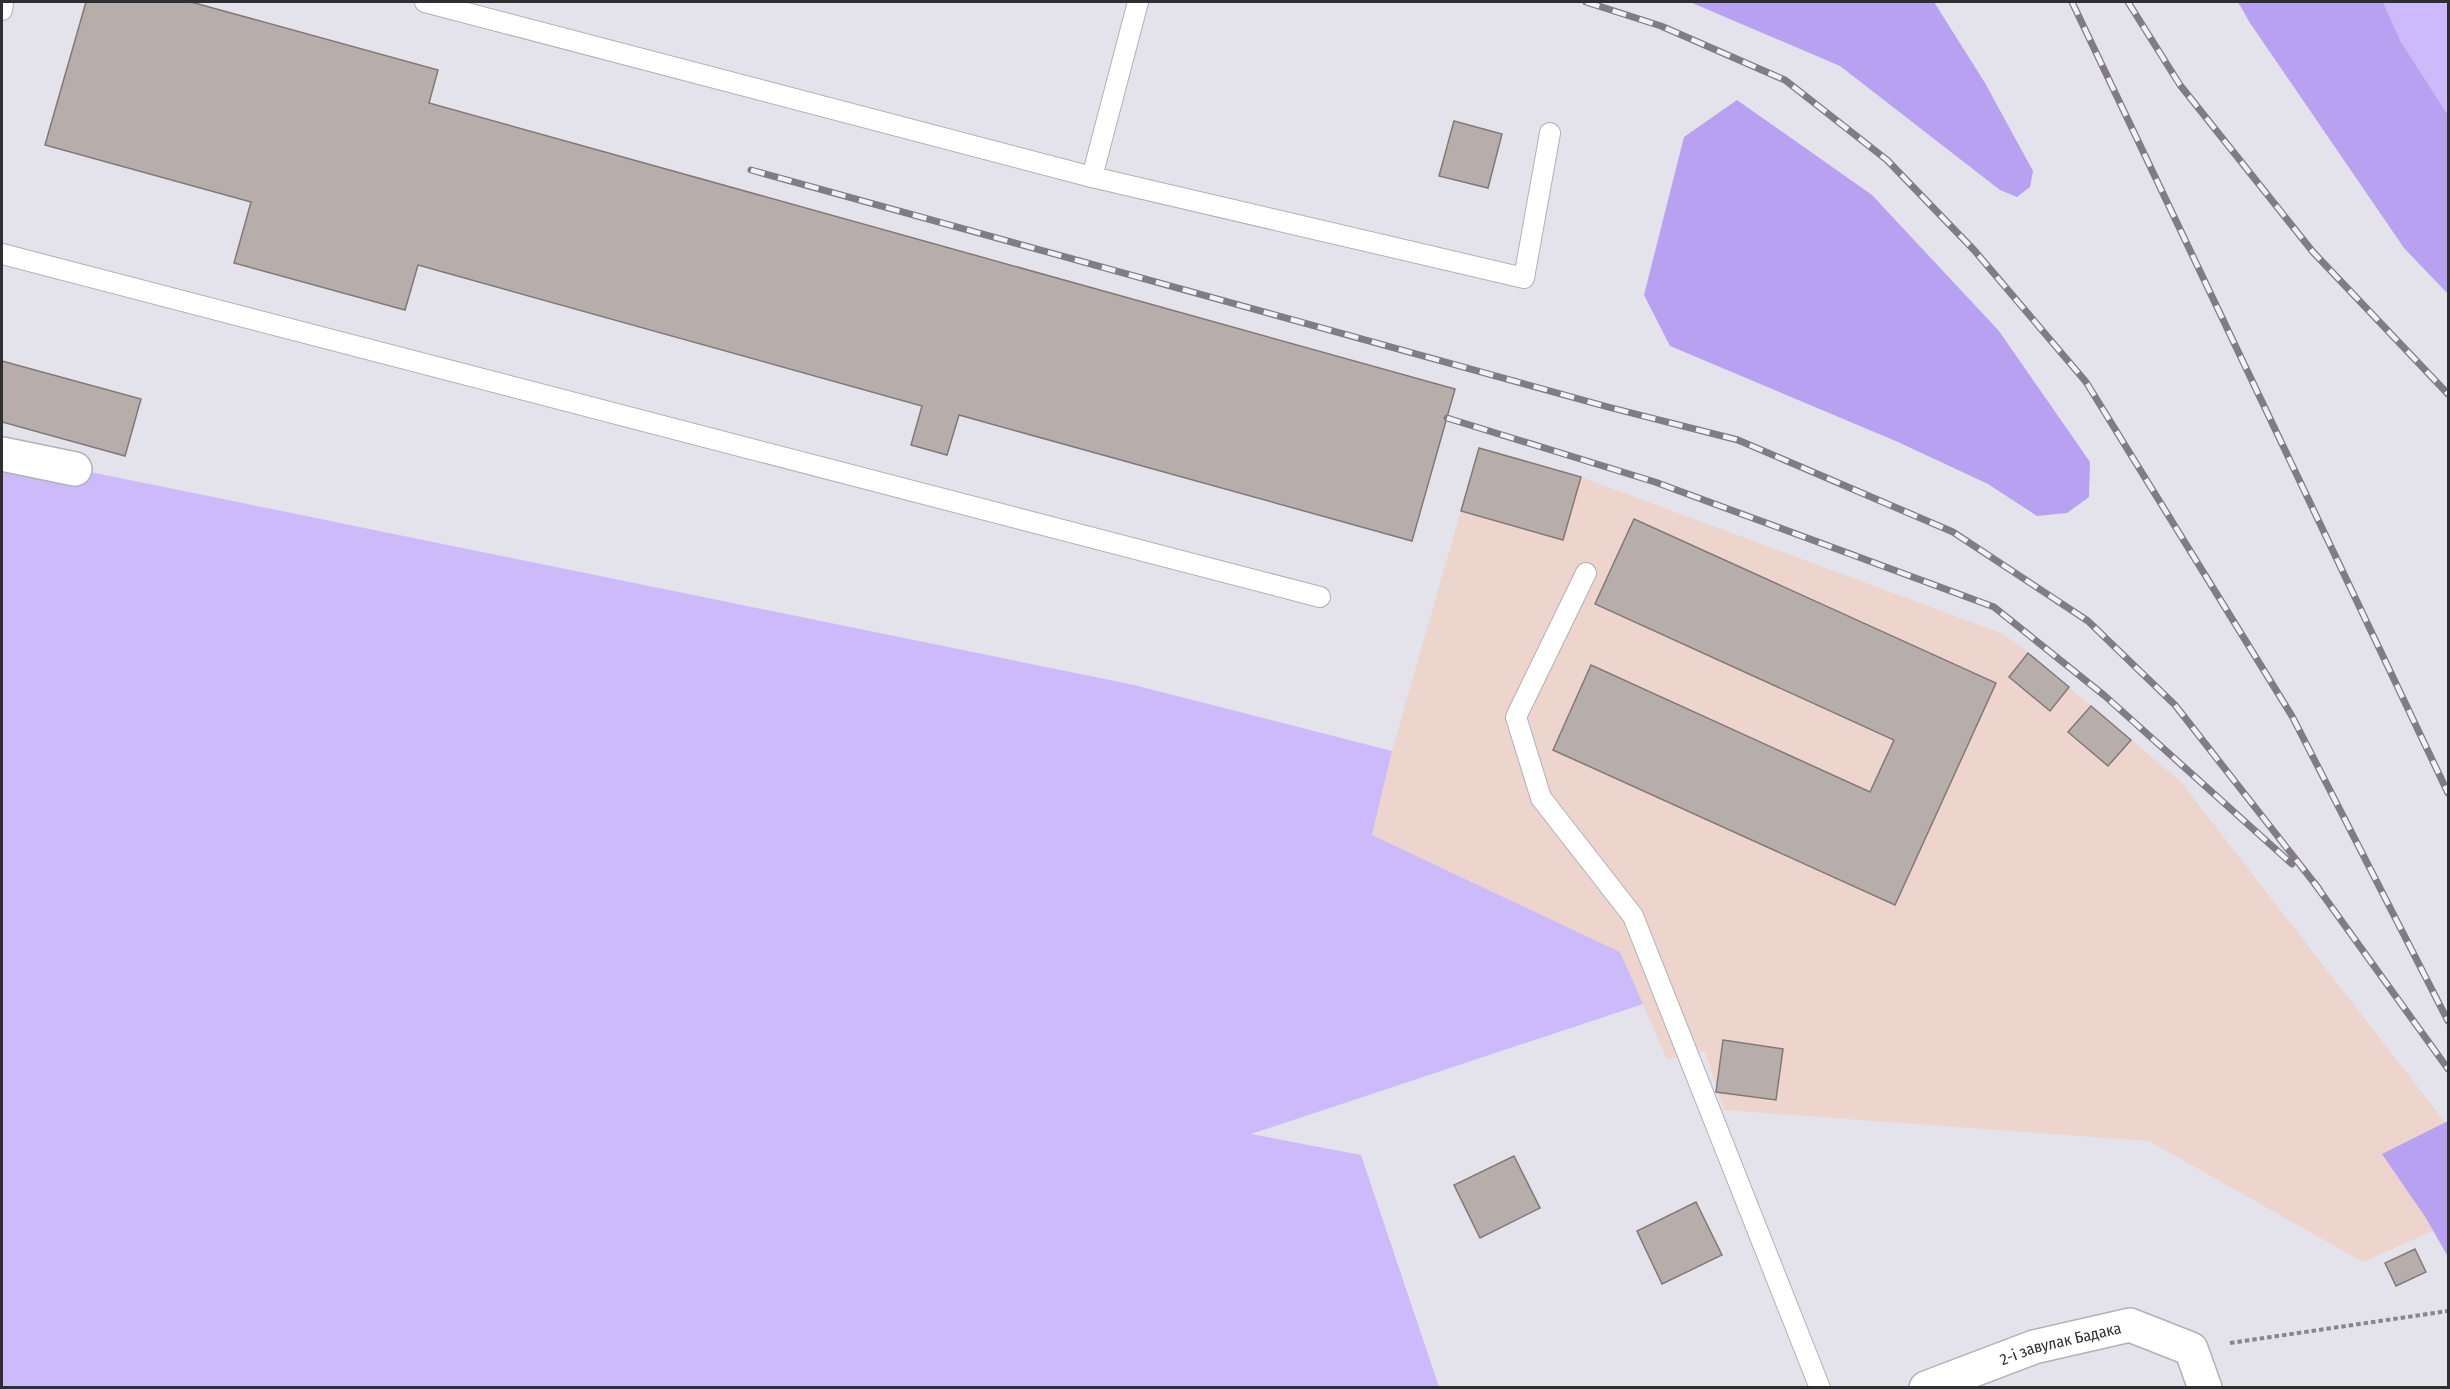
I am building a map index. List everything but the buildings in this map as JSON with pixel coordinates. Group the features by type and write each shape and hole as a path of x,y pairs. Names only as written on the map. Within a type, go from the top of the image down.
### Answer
{"street":[{"path":"2,454 75,469"},
{"name":"2-і завулак Бадака","path":"1926,1388 2034,1347 2130,1325 2191,1349"},
{"path":"2191,1349 2205,1388"}],"lane":[{"path":"2,10 3,2"},
{"path":"425,2 459,6 1092,177 1524,278 1550,133"},
{"path":"1092,177 1138,2"},
{"path":"2,254 1320,597"},
{"path":"1586,573 1516,717 1541,798 1633,916 1820,1388"}],"path":[{"path":"2191,1349 2448,1311"}],"shaded area":[{"path":"1690,2 1934,2 1985,83 2033,171 2030,187 2017,197 2000,190 1840,66"},
{"path":"2238,2 2383,2 2401,42 2448,115 2448,294 2404,248"},
{"path":"2383,2 2448,2 2448,115 2401,42"},
{"path":"1737,100 1872,195 1999,331 2090,462 2089,497 2067,513 2037,516 1988,484 1898,442 1670,346 1644,295 1684,137"},
{"path":"1479,448 1581,477 2003,634 2028,653 2180,781 2448,1126 2448,1224 2363,1262 2149,1141 1724,1110 1705,1051 1667,1059 1620,952 1372,835 1392,751"},
{"path":"2,454 1134,685 1392,751 1372,835 1620,952 1643,1004 1251,1134 1361,1155 1439,1387 2,1387"},
{"path":"2448,1121 2448,1257 2426,1218 2382,1154"}],"railway":[{"path":"1586,2 1661,26 1785,80 1887,160 1974,250 2086,382 2292,716 2448,1021"},
{"path":"2072,2 2448,793"},
{"path":"2128,2 2180,85 2313,252 2448,394"},
{"path":"751,170 1608,407 1738,440 1953,532 2088,621 2175,705 2319,889"},
{"path":"1447,418 1655,482 1994,607 2105,696 2292,864"},
{"path":"2315,884 2448,1069"}]}
